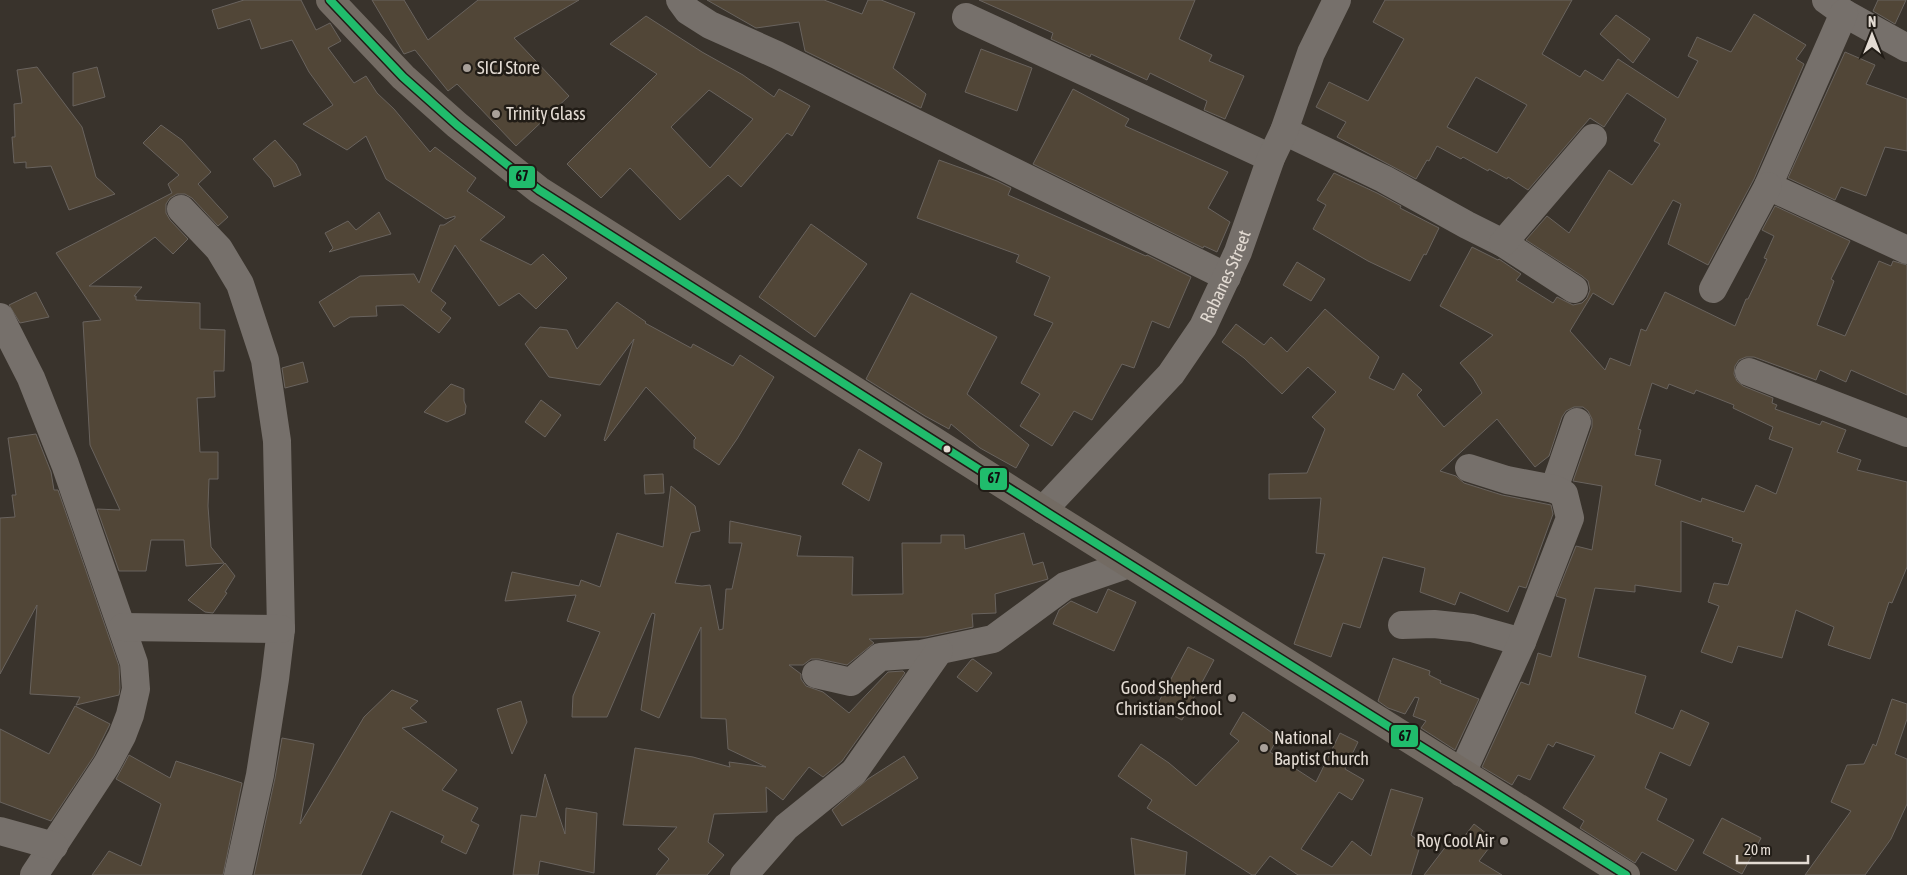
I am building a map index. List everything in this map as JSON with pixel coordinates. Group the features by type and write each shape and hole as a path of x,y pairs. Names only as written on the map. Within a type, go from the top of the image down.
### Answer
{"main road":[{"path":"330,0 403,77 457,125 539,190 1043,510 1626,875"}],"street":[{"path":"680,0 688,11 710,25 777,55 1227,277"},
{"name":"Rabanes Street","path":"1043,510 1171,374 1203,327 1238,252 1311,53 1337,0"},
{"path":"1713,289 1768,186 1835,6 1907,48"},
{"path":"966,17 1271,158"},
{"path":"1284,130 1384,179 1467,225 1503,242 1574,289"},
{"path":"1503,242 1593,138"},
{"path":"1768,186 1907,250"},
{"path":"181,209 218,249 240,284 265,360 278,441 281,629 276,679 260,775 238,875"},
{"path":"0,318 31,378 65,464 123,627 134,663 136,689 130,715 122,736 107,764 34,875"},
{"path":"1749,372 1907,433"},
{"path":"1554,489 1577,422"},
{"path":"1462,773 1522,642 1570,518 1564,494 1554,489 1507,480 1469,468"},
{"path":"816,674 851,682 880,657 920,654 993,639 1066,586 1129,564"},
{"path":"1402,625 1434,624 1472,628 1522,642"},
{"path":"123,627 281,629"},
{"path":"744,875 786,826 854,772 939,650"},
{"path":"0,831 54,846"}],"building":[{"path":"244,0 301,0 316,30 330,23 341,41 328,48 354,83 366,76 377,93 394,109 430,152 435,147 476,178 467,191 505,217 480,240 531,265 543,254 567,278 536,309 519,293 499,306 455,245 431,291 446,303 441,310 451,318 439,333 403,305 376,306 377,316 350,317 334,327 319,302 360,276 414,274 419,283 440,225 444,225 455,218 455,216 446,219 386,179 366,136 347,150 303,124 333,105 309,72 292,40 261,49 250,19 218,29 212,10"},
{"path":"372,0 404,0 428,40 478,0 579,0 514,38 569,96 516,146 457,84 448,91 415,50 404,54"},
{"path":"707,0 824,0 862,14 868,0 881,0 915,13 893,68 926,94 921,108 805,51 799,22 756,28"},
{"path":"979,0 1195,0 1179,39 1212,55 1209,61 1244,76 1225,119 1204,110 1207,101 1150,73 1147,80 1091,54 1090,57 1051,39 1053,33"},
{"path":"1385,0 1572,0 1542,54 1580,77 1585,70 1603,81 1618,59 1678,98 1698,61 1688,56 1697,37 1731,52 1754,14 1806,45 1796,59 1804,64 1754,179 1708,265 1668,244 1681,204 1673,200 1613,305 1593,293 1570,331 1605,370 1610,358 1630,366 1641,329 1646,331 1665,292 1735,326 1746,299 1748,299 1767,259 1764,258 1774,236 1762,230 1775,206 1850,241 1831,279 1834,281 1817,325 1845,336 1879,261 1891,266 1893,261 1907,265 1907,395 1851,370 1846,382 1820,370 1816,380 1754,357 1746,357 1739,360 1735,366 1734,374 1737,381 1743,386 1773,398 1772,403 1777,405 1775,409 1820,425 1822,421 1846,430 1837,452 1861,460 1857,470 1907,482 1907,567 1892,603 1889,602 1870,659 1828,645 1834,627 1796,610 1782,658 1738,646 1732,663 1701,652 1719,606 1708,602 1714,583 1728,585 1742,544 1732,541 1733,538 1681,521 1681,592 1635,585 1635,592 1595,588 1578,657 1646,676 1635,713 1673,729 1681,710 1709,723 1690,766 1660,752 1645,788 1667,799 1657,820 1694,840 1676,871 1642,852 1635,863 1580,828 1584,821 1563,808 1595,756 1556,742 1553,747 1548,744 1530,780 1518,775 1512,785 1482,767 1521,682 1529,685 1538,653 1551,657 1566,599 1556,596 1576,546 1592,550 1602,486 1573,481 1592,427 1592,419 1588,411 1583,407 1574,407 1566,411 1562,417 1549,456 1535,467 1497,419 1440,471 1456,476 1464,483 1502,495 1551,505 1553,514 1526,588 1519,586 1508,612 1460,592 1455,605 1420,592 1425,568 1383,557 1360,628 1343,623 1331,657 1294,644 1325,554 1316,553 1321,498 1269,499 1269,474 1307,473 1325,429 1312,417 1336,392 1308,367 1282,394 1244,358 1222,342 1236,324 1264,345 1271,337 1287,352 1325,309 1379,357 1369,378 1394,390 1403,373 1422,390 1417,395 1444,427 1482,393 1473,378 1460,363 1493,335 1440,306 1472,247 1499,259 1521,274 1516,280 1553,303 1557,297 1573,305 1582,303 1587,298 1590,290 1588,281 1526,240 1547,216 1569,233 1609,170 1632,185 1660,144 1654,141 1666,119 1627,93 1604,127 1590,118 1528,190 1508,177 1507,179 1489,169 1488,171 1463,157 1461,159 1437,146 1416,179 1337,137 1346,122 1316,107 1329,82 1368,101 1404,39 1373,22","holes":["1476,77 1527,105 1497,153 1447,127","1652,383 1667,389 1669,384 1694,394 1696,390 1734,405 1733,408 1773,427 1769,439 1793,448 1776,494 1756,485 1744,512 1702,498 1701,502 1655,485 1661,460 1635,455 1641,430 1638,429"]},
{"path":"1878,0 1906,0 1895,24 1873,11"},
{"path":"1616,15 1650,39 1633,63 1600,34"},
{"path":"646,16 702,52 743,75 774,97 779,89 810,106 792,136 787,133 741,187 728,175 680,220 630,168 601,198 567,164 657,74 610,44","holes":["709,90 753,119 710,168 671,127"]},
{"path":"981,49 1032,68 1017,111 965,92"},
{"path":"1845,52 1875,65 1866,84 1907,99 1907,151 1885,147 1866,196 1841,187 1835,200 1788,178"},
{"path":"37,67 82,127 96,177 115,194 69,210 51,166 26,168 26,162 14,163 12,137 15,137 14,104 22,103 17,70"},
{"path":"97,67 105,97 73,106 73,73"},
{"path":"1073,89 1129,119 1125,126 1228,172 1208,208 1230,222 1217,252 1204,246 1203,248 1033,164"},
{"path":"161,125 182,140 211,172 198,184 228,217 218,226 192,198 185,194 177,194 170,198 166,204 166,213 188,239 173,254 155,237 89,286 142,287 134,296 136,296 136,300 200,303 200,329 225,330 224,371 214,371 215,397 197,398 200,452 218,452 218,479 209,479 208,506 211,547 224,563 186,566 184,540 151,540 146,571 119,571 97,509 120,510 90,445 83,322 101,320 56,253 172,193 168,184 179,175 143,143"},
{"path":"275,140 296,164 301,175 274,187 271,179 253,159"},
{"path":"939,160 997,181 1011,188 1008,195 1147,255 1191,277 1169,328 1152,321 1134,368 1122,364 1092,420 1074,411 1052,446 1020,426 1040,394 1021,383 1053,323 1034,315 1050,277 1016,262 1019,255 917,218"},
{"path":"1334,173 1377,193 1401,206 1400,208 1439,228 1426,255 1424,254 1410,281 1368,261 1313,229 1326,205 1317,200"},
{"path":"379,212 391,234 329,252 333,248 325,233 348,221 356,230"},
{"path":"811,224 867,264 815,337 759,297"},
{"path":"1297,262 1325,279 1311,301 1283,285"},
{"path":"36,292 49,317 20,323 9,305"},
{"path":"911,293 997,337 967,394 1029,445 1016,468 980,448 951,424 949,429 866,379"},
{"path":"617,302 645,323 691,348 693,344 733,366 740,355 774,377 719,465 694,448 694,440 696,438 646,387 604,440 634,339 600,385 549,377 525,344 540,327 567,330 577,349"},
{"path":"303,362 308,382 285,388 282,368"},
{"path":"451,384 464,389 465,414 447,422 424,412"},
{"path":"541,400 561,415 545,437 525,422"},
{"path":"36,434 51,472 54,490 58,490 119,666 119,695 76,705 80,697 30,694 37,605 0,674 0,518 15,517 12,495 16,495 8,438"},
{"path":"859,449 882,463 869,501 842,484"},
{"path":"663,474 664,493 645,494 644,475"},
{"path":"671,486 695,506 700,531 691,533 675,583 710,585 719,630 723,629 726,589 732,589 742,543 729,543 730,521 801,536 797,556 853,557 852,595 903,594 902,543 941,543 941,535 964,535 965,549 1024,533 1033,565 1043,562 1048,579 995,594 996,613 972,614 973,627 925,637 869,639 874,643 847,665 811,659 803,665 789,665 801,674 801,679 806,686 823,692 849,713 888,672 903,671 905,673 842,761 823,777 809,767 783,800 766,787 767,812 714,814 708,842 724,855 707,875 656,875 669,859 658,849 677,827 623,825 635,748 693,757 730,767 729,762 766,767 728,749 726,719 701,718 701,627 659,718 641,710 655,614 652,613 607,717 572,717 573,696 600,632 567,621 576,595 505,601 512,572 579,586 581,580 600,587 617,533 663,547"},
{"path":"225,563 235,576 225,592 227,593 213,613 205,612 188,600"},
{"path":"1108,589 1136,602 1114,651 1053,624 1059,610 1071,601 1097,613"},
{"path":"1188,647 1214,660 1182,720 1156,707"},
{"path":"1393,658 1430,671 1429,675 1441,681 1440,683 1479,699 1455,750 1421,728 1426,721 1413,716 1419,698 1415,697 1405,714 1388,708 1378,701"},
{"path":"973,659 992,673 977,692 957,677"},
{"path":"392,690 418,701 410,708 427,722 402,728 457,770 442,790 478,808 471,821 479,825 466,854 441,842 444,836 391,811 361,875 254,875 282,738 314,744 300,824 364,717"},
{"path":"1892,699 1907,704 1907,719 1895,754 1907,759 1907,804 1891,839 1865,875 1805,875 1851,811 1831,802 1847,765 1864,764 1873,744 1876,746"},
{"path":"521,701 527,722 512,754 497,709"},
{"path":"75,706 110,724 94,756 51,821 0,802 0,729 49,754"},
{"path":"1243,712 1278,737 1270,752 1316,782 1340,733 1358,742 1345,769 1364,780 1352,800 1339,792 1301,849 1332,867 1352,841 1371,856 1391,789 1423,798 1411,835 1421,843 1411,875 1298,875 1270,856 1255,875 1252,875 1147,808 1152,800 1118,776 1141,744 1169,763 1196,786 1239,741 1230,734"},
{"path":"129,755 170,778 176,761 242,783 223,875 92,875 109,851 141,866 161,804 116,779"},
{"path":"904,756 918,778 842,826 832,810 868,779"},
{"path":"545,774 565,834 566,808 597,813 594,873 540,861 538,875 513,875 521,815 536,817"},
{"path":"1722,818 1761,838 1742,874 1703,853"},
{"path":"1474,824 1495,840 1479,861 1502,875 1424,875 1453,837 1460,842"},
{"path":"1131,838 1187,852 1185,875 1135,875"}],"transit line":[{"name":"67","path":"330,0 403,77 457,125 539,190 1043,510 1626,875"}],"place":[{"name":"SICJ Store","path":"467,68"},
{"name":"Trinity Glass","path":"496,114"},
{"name":"Good Shepherd Christian School","path":"1232,698"},
{"name":"National Baptist Church","path":"1264,748"},
{"name":"Roy Cool Air","path":"1504,841"}]}
